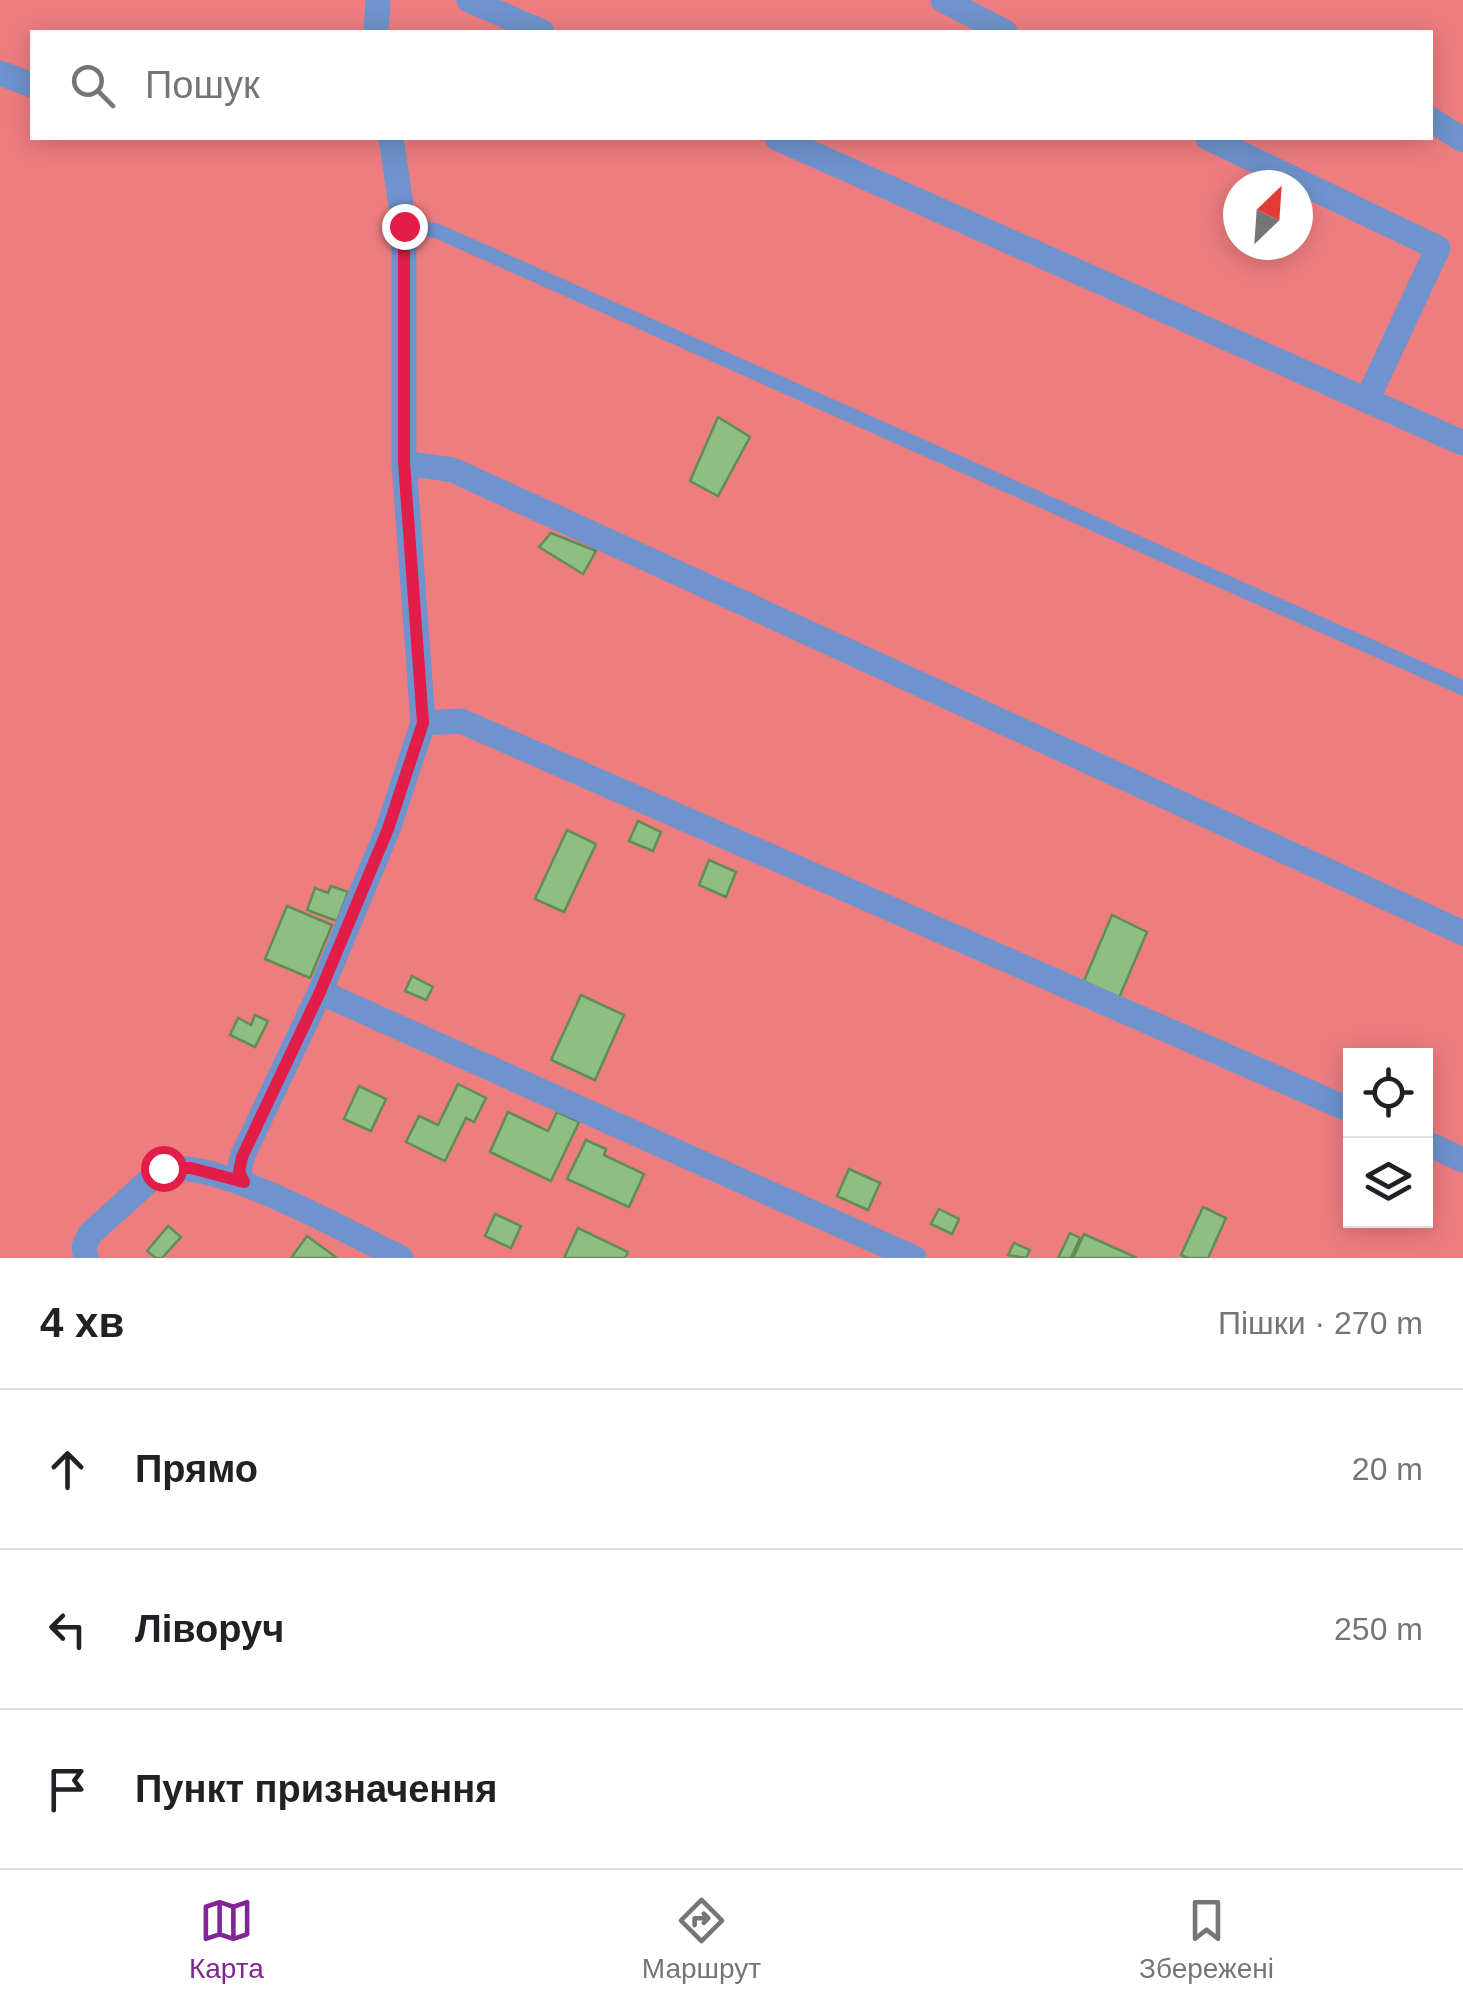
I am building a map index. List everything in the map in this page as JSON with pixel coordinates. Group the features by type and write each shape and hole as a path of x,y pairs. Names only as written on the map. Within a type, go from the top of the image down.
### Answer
{"street":[{"path":"376,30 378,0"},
{"path":"469,0 537,30"},
{"path":"943,0 1001,30"},
{"path":"0,73 30,83"},
{"path":"1433,122 1463,140"},
{"path":"244,1182 239,1172 242,1157 320,992 388,829 423,723 404,463 404,226 391,140"},
{"path":"782,140 1463,443"},
{"path":"1212,140 1438,248 1367,400"},
{"path":"404,463 453,470 1463,932"},
{"path":"423,723 461,721 1343,1107"},
{"path":"320,992 914,1258"},
{"path":"1433,1146 1463,1160"},
{"path":"86,1258 84,1247 90,1234 163,1168 191,1168 244,1182 402,1258"}],"lane":[{"path":"404,226 437,232 1463,688"}],"shaded area":[{"path":"0,0 1463,0 1463,1258 0,1258"}],"building":[{"path":"718,417 750,437 718,496 690,481"},
{"path":"551,533 596,551 583,574 539,547"},
{"path":"638,821 661,832 653,851 629,841"},
{"path":"567,830 596,844 564,912 535,899"},
{"path":"709,860 736,872 726,897 699,885"},
{"path":"331,886 348,892 337,921 307,910 315,888 328,893"},
{"path":"287,906 332,925 310,978 265,959"},
{"path":"1112,915 1147,932 1119,998 1084,981"},
{"path":"412,976 433,987 426,1000 405,991"},
{"path":"581,995 624,1015 595,1080 551,1060"},
{"path":"255,1015 268,1021 255,1047 230,1035 238,1018 251,1025"},
{"path":"458,1084 486,1098 474,1122 466,1118 445,1161 406,1142 419,1116 438,1125"},
{"path":"359,1086 386,1099 371,1131 344,1119"},
{"path":"508,1112 548,1131 557,1112 579,1122 551,1181 490,1152"},
{"path":"586,1140 606,1149 604,1155 644,1174 629,1207 567,1179"},
{"path":"849,1169 880,1183 868,1210 837,1196"},
{"path":"1203,1207 1226,1218 1208,1258 1188,1258 1181,1255"},
{"path":"939,1209 959,1219 952,1234 931,1224"},
{"path":"495,1214 521,1226 511,1248 485,1236"},
{"path":"168,1226 181,1237 162,1258 156,1258 147,1251"},
{"path":"578,1228 628,1252 625,1258 564,1258"},
{"path":"1070,1233 1080,1238 1071,1258 1058,1258"},
{"path":"1084,1234 1137,1258 1073,1258"},
{"path":"307,1236 337,1258 291,1258"},
{"path":"1014,1243 1030,1250 1026,1258 1008,1255"}],"route":[{"path":"163,1168 191,1168 244,1182 239,1172 242,1157 320,992 388,829 423,723 404,463 404,226"}]}
